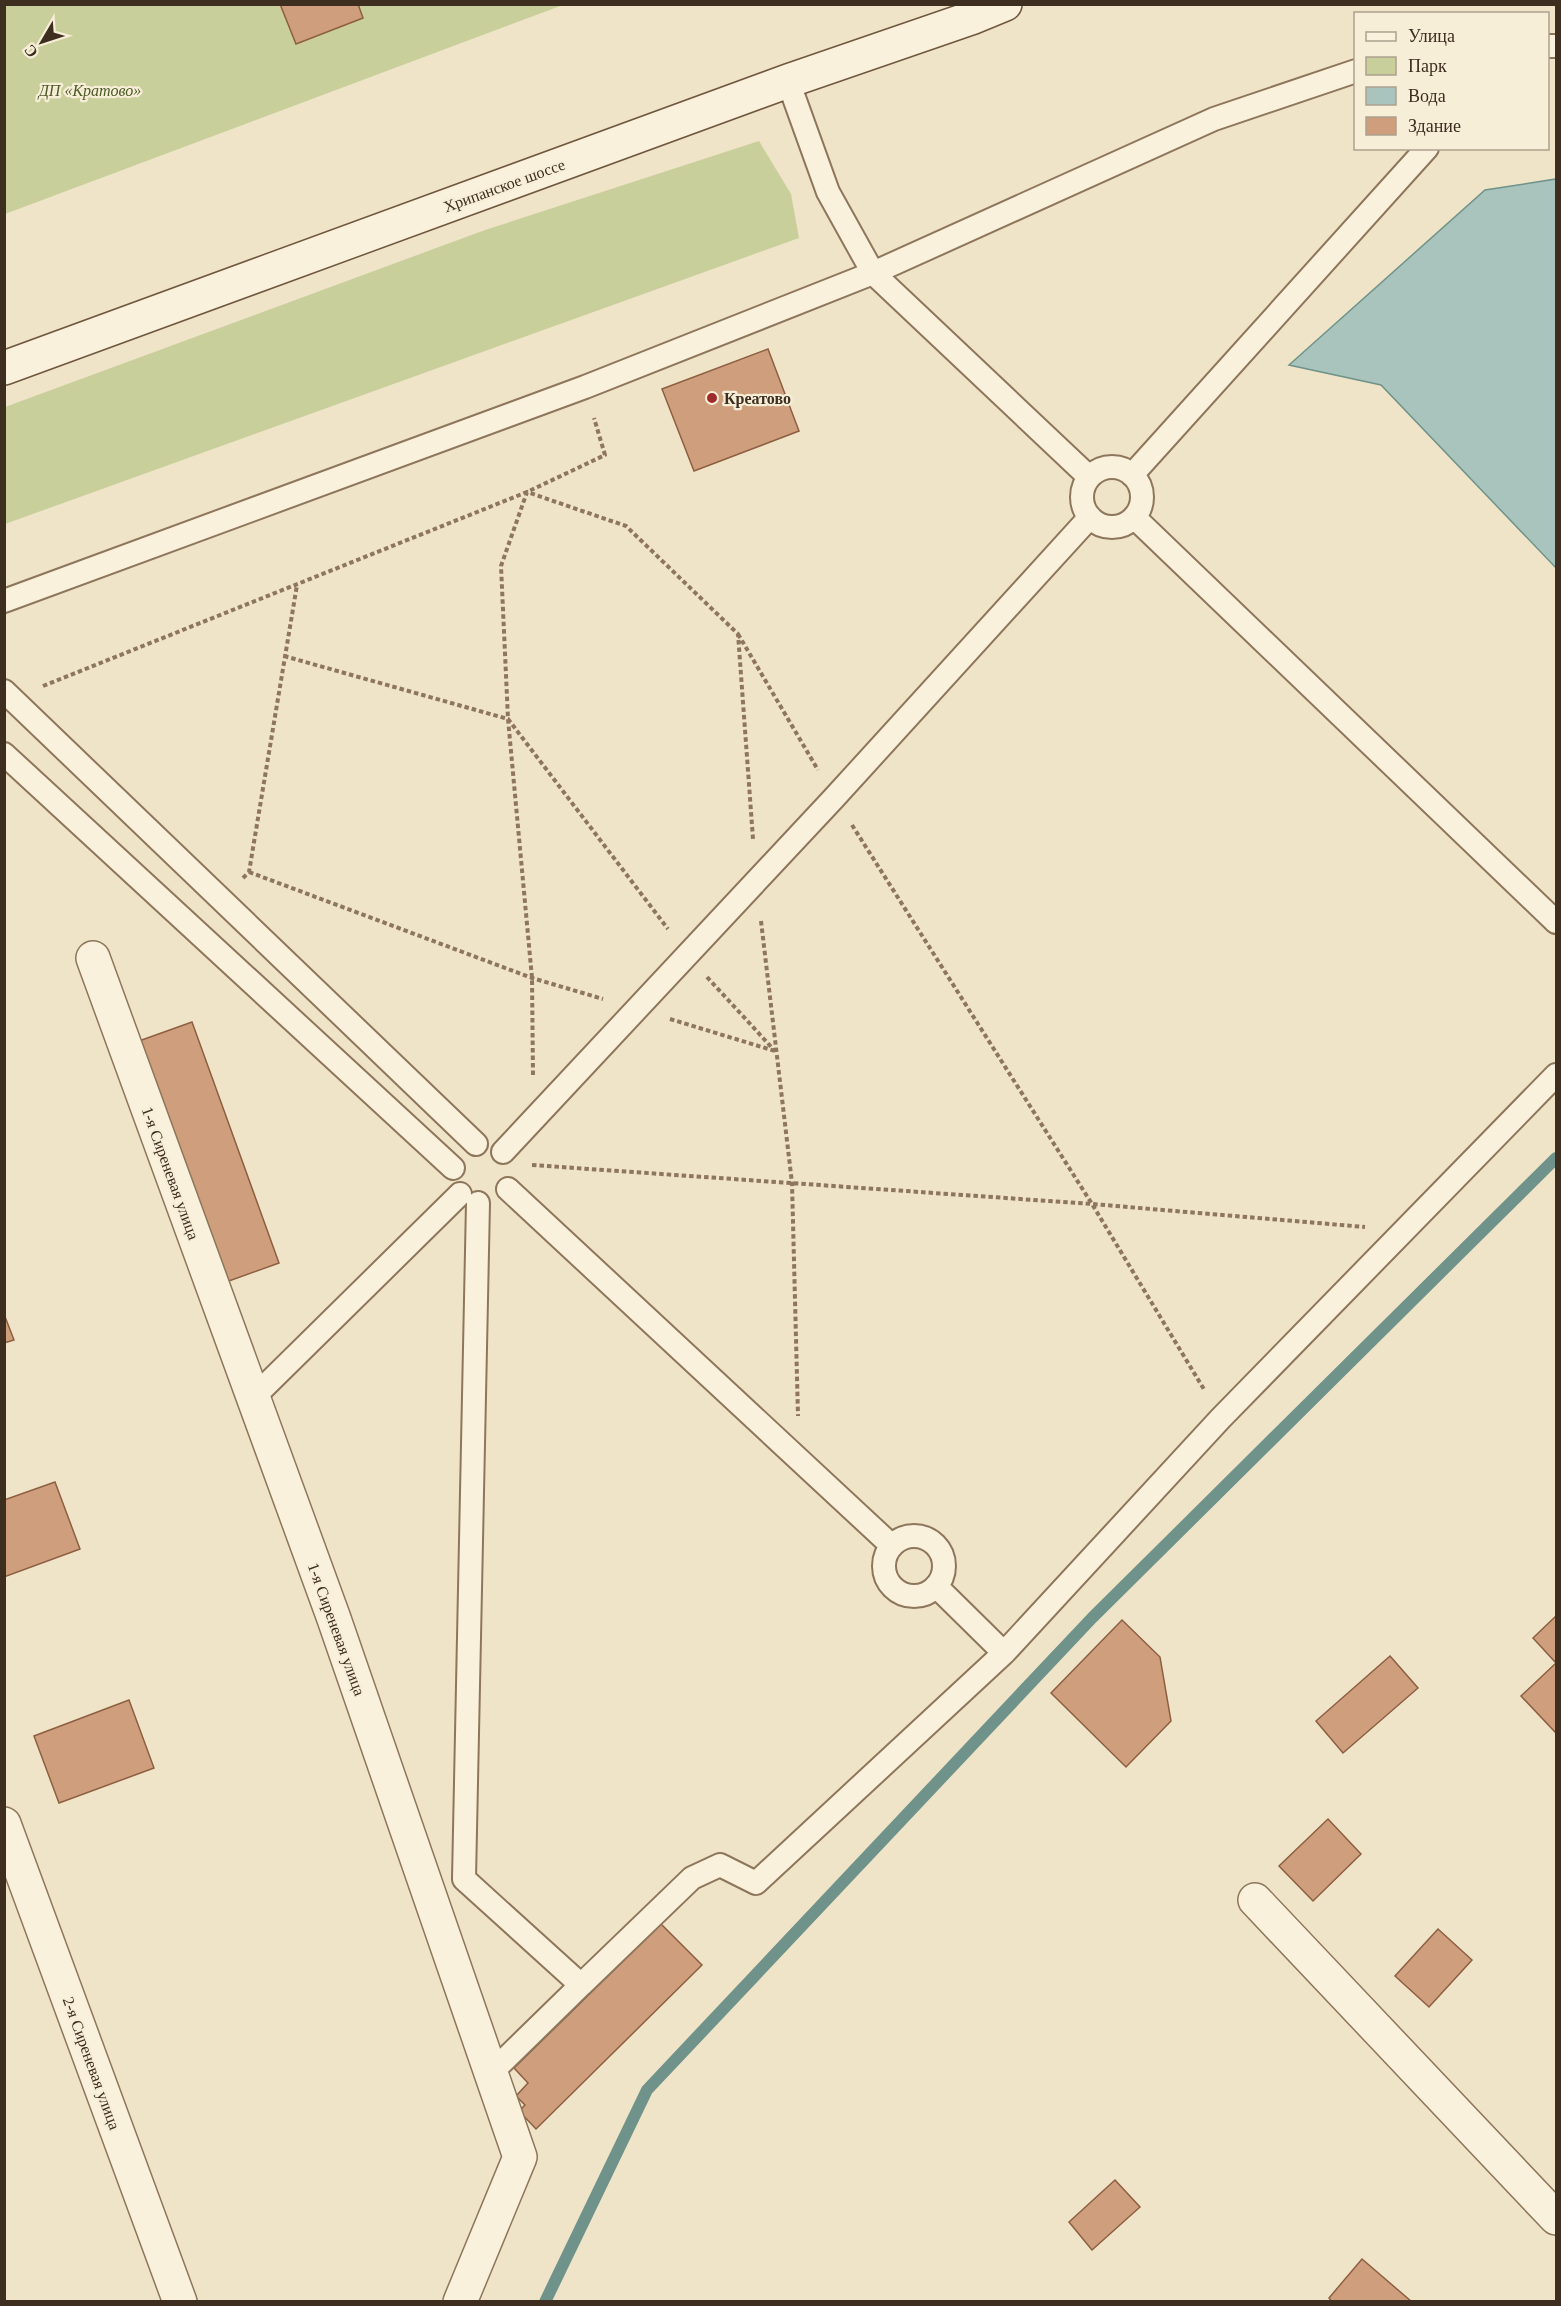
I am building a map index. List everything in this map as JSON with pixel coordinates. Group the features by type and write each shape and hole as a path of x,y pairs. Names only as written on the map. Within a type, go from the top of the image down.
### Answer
{"street":[{"name":"Хрипанское шоссе","path":"4,368 1005,4"},
{"name":"1-я Сиреневая улица","path":"93,958 333,1616 519,2157 460,2301"},
{"name":"2-я Сиреневая улица","path":"4,1824 180,2301"},
{"path":"1255,1900 1557,2218"}],"lane":[{"path":"4,601 585,387 873,273 1214,119 1354,72"},
{"path":"788,81 828,192 873,273 1089,477"},
{"path":"1132,475 1425,150"},
{"path":"1109,467 1121,468 1132,475 1141,493 1140,504 1134,517 1126,523 1108,526 1090,517 1082,502 1082,492 1089,477 1098,470 1109,467"},
{"path":"507,1157 534,1120 636,1008 834,798 1090,517"},
{"path":"1134,517 1557,922"},
{"path":"8,695 476,1144"},
{"path":"4,754 453,1168"},
{"path":"491,2073 692,1878 720,1865 756,1883 1004,1653 1221,1418 1557,1075"},
{"path":"253,1398 469,1198 497,1200 508,1189 512,1174 507,1157 492,1145 476,1144 460,1154 453,1168 453,1179 469,1198 464,1879 580,1985"},
{"path":"508,1189 891,1546"},
{"path":"912,1536 923,1538 934,1544 942,1556 944,1567 936,1586 921,1595 910,1595 899,1592 892,1586 885,1571 886,1555 891,1546 900,1539 912,1536"},
{"path":"936,1586 1004,1653"}],"path":[{"path":"8,695 297,585 527,492 605,455 585,387"},
{"path":"527,492 501,566 508,719 532,978 534,1120"},
{"path":"220,899 249,872 297,585"},
{"path":"738,634 834,798 1092,1204 1221,1418"},
{"path":"249,872 532,978 776,1051 687,955 508,719 284,656"},
{"path":"507,1157 1405,1231"}],"green space":[{"name":"ДП «Кратово»","path":"5,5 563,5 5,214"},
{"path":"759,141 791,194 799,238 5,524 5,407 485,230"}],"water":[{"path":"1556,179 1556,568 1381,385 1289,365 1485,190"}],"building":[{"path":"280,4 358,4 363,18 296,44"},
{"path":"768,349 799,431 694,471 662,389"},
{"path":"192,1022 279,1263 226,1282 139,1041"},
{"path":"4,1314 14,1340 4,1343"},
{"path":"55,1482 80,1549 4,1577 4,1500"},
{"path":"1556,1616 1556,1663 1533,1638"},
{"path":"1122,1620 1160,1657 1171,1721 1126,1767 1051,1693"},
{"path":"1390,1656 1418,1688 1343,1753 1316,1721"},
{"path":"1556,1663 1556,1733 1521,1696"},
{"path":"129,1700 154,1768 59,1803 34,1736"},
{"path":"1328,1819 1361,1854 1313,1901 1279,1866"},
{"path":"661,1924 702,1965 536,2129 519,2111 525,2105 516,2096 528,2083 514,2068"},
{"path":"1438,1929 1472,1960 1429,2007 1395,1976"},
{"path":"1115,2180 1140,2207 1092,2250 1069,2222"},
{"path":"1362,2259 1412,2302 1332,2302 1329,2298"}],"waterway":[{"path":"545,2302 647,2090 1092,1618 1556,1158"}],"place":[{"name":"Креатово","path":"712,398"}]}
